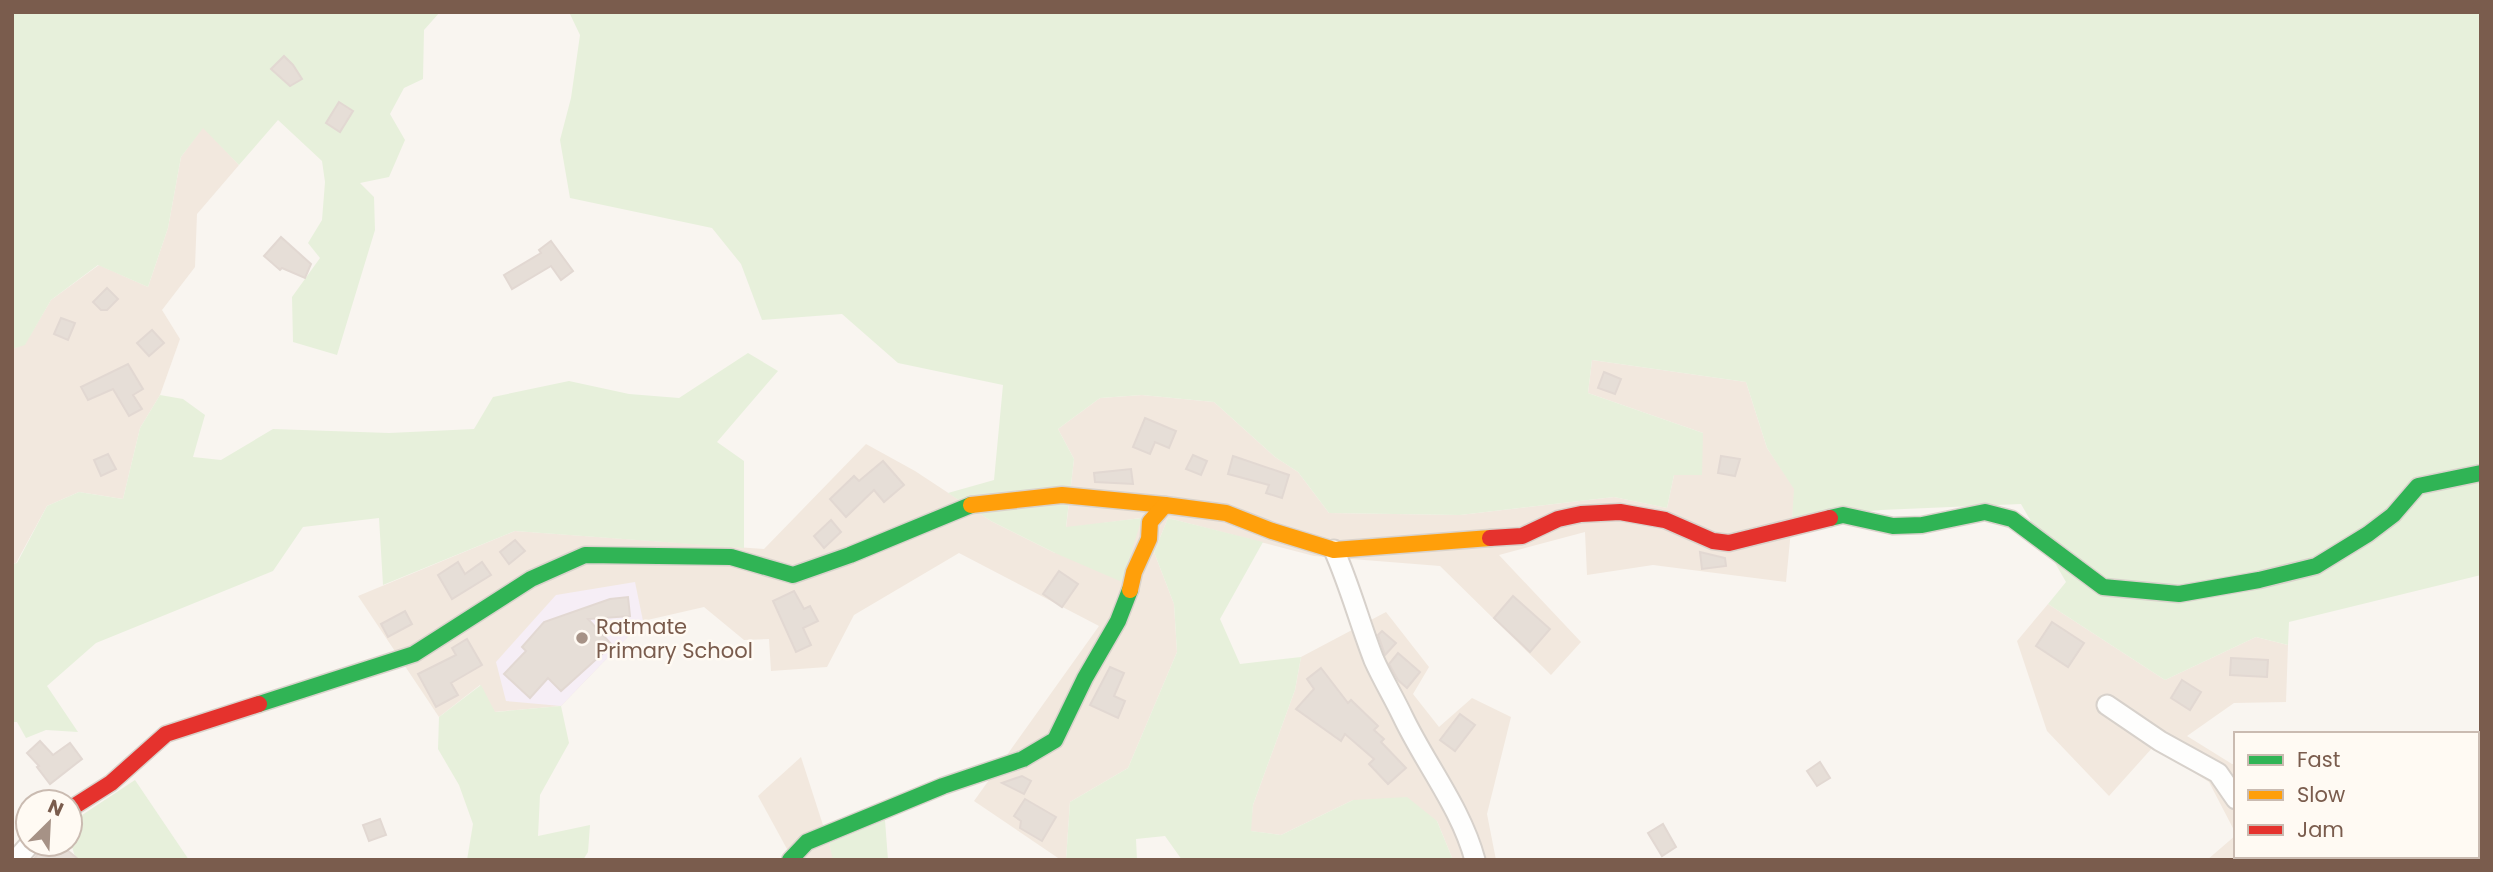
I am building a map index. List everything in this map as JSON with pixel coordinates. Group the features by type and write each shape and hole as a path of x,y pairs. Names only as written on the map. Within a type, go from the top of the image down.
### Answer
{"street":[{"path":"84,800 111,783 166,734 414,654 531,579 585,555 731,557 793,575 850,555 966,506 1062,495 1226,513 1272,531 1334,550 1522,536 1558,519 1581,514 1642,514 1665,520 1713,541 1729,543 1843,515 1892,526 1922,524 1984,512 2012,519 2103,587 2179,594 2259,580 2316,566 2393,515 2418,486 2481,473"},
{"path":"790,860 807,842 943,786 1023,759 1055,740 1085,678 1118,621 1134,572 1149,539 1150,522 1165,505"},
{"path":"1334,550 1351,590 1374,660 1412,736 1471,842 1475,860"},
{"path":"2107,705 2160,741 2218,773 2234,797"}],"shaded area":[{"path":"203,127 239,165 197,214 195,267 162,310 180,339 160,395 140,428 123,499 79,492 47,506 16,563 12,564 12,349 25,344 51,300 99,265 148,287 168,228 181,157"},
{"path":"1592,360 1746,382 1767,448 1795,489 1786,582 1653,565 1587,575 1585,532 1499,555 1581,642 1551,675 1440,566 1314,556 1168,518 1154,552 1174,604 1177,652 1128,768 1070,802 1066,860 1061,860 974,801 1099,626 959,553 854,615 827,667 771,671 769,639 744,640 704,607 643,621 561,706 494,712 480,685 439,717 358,596 515,531 764,549 866,444 915,471 991,521 1055,553 1141,518 1066,528 1074,459 1058,429 1100,398 1142,395 1214,402 1275,457 1298,472 1329,513 1460,515 1614,497 1667,508 1674,475 1703,433 1588,393"},
{"path":"635,582 643,621 561,706 506,701 496,662 556,595"},
{"path":"2048,604 2165,680 2256,637 2288,645 2286,702 2234,703 2187,736 2234,764 2234,830 2209,782 2153,747 2109,796 2047,731 2017,641"},
{"path":"1386,612 1429,667 1413,694 1439,727 1472,698 1511,717 1487,814 1496,860 1453,860 1437,821 1353,800 1281,835 1250,831 1253,805 1295,690 1301,657"},
{"path":"801,757 833,860 793,860 758,796"},
{"path":"2234,837 2234,858 2328,858 2328,860 2207,860"}],"green space":[{"path":"12,12 440,12 424,30 423,79 404,88 390,114 405,140 389,177 360,183 374,197 375,230 337,355 293,342 292,297 320,258 308,243 322,220 325,182 322,161 278,120 239,165 203,128 181,157 168,228 148,287 98,265 51,300 25,345 12,349"},
{"path":"569,12 2481,12 2481,575 2289,622 2288,645 2256,637 2165,680 2048,604 2066,582 2021,504 1881,510 1792,519 1794,489 1767,448 1746,382 1592,360 1588,393 1703,433 1702,475 1674,475 1667,508 1614,497 1460,515 1329,513 1298,472 1275,457 1214,402 1142,395 1100,398 1058,429 1074,459 1066,527 1142,518 1122,582 991,521 948,493 994,480 1003,385 898,363 842,314 762,320 741,264 712,228 570,198 560,140 571,98 580,35"},
{"path":"748,353 778,371 717,442 744,461 744,548 515,531 383,585 379,518 303,527 273,571 96,643 47,686 78,732 46,730 26,738 17,722 12,722 12,564 17,563 47,506 79,492 123,499 140,428 160,395 183,399 205,415 193,457 221,460 273,429 389,433 474,429 493,397 569,381 629,394 679,398"},
{"path":"1168,518 1263,542 1220,619 1240,664 1301,657 1295,690 1253,805 1251,831 1281,835 1353,800 1407,797 1437,821 1453,860 1182,860 1165,836 1136,839 1137,860 1066,860 1070,802 1128,768 1177,652 1174,604 1154,552"},
{"path":"481,685 495,712 561,706 569,743 540,795 538,836 590,825 588,852 583,860 467,860 473,824 459,785 438,749 439,717"},
{"path":"135,780 189,860 76,860 84,858 84,814"},
{"path":"885,820 888,860 833,860 829,843"}],"building":[{"path":"284,56 302,79 290,86 271,69"},
{"path":"339,102 353,111 340,132 326,123"},
{"path":"281,237 311,264 305,278 282,268 280,270 264,256"},
{"path":"551,241 573,271 561,280 551,266 512,289 504,275 541,253 539,250"},
{"path":"107,288 118,299 107,310 101,310 93,302"},
{"path":"61,318 75,323 68,340 54,334"},
{"path":"152,330 164,343 149,356 137,343"},
{"path":"128,364 143,389 133,395 142,409 129,416 113,389 88,400 81,387"},
{"path":"1604,372 1621,379 1615,394 1598,388"},
{"path":"1145,418 1176,431 1169,448 1155,442 1150,454 1133,447"},
{"path":"108,454 116,469 101,476 94,460"},
{"path":"1193,455 1207,461 1201,475 1186,469"},
{"path":"1233,456 1289,475 1282,498 1266,493 1269,485 1228,474"},
{"path":"1721,456 1740,459 1735,476 1718,473"},
{"path":"883,461 904,485 884,502 874,490 846,517 830,499 854,476 859,481"},
{"path":"1131,469 1133,484 1095,482 1094,473"},
{"path":"831,520 841,532 824,548 814,536"},
{"path":"515,540 525,551 509,564 500,552"},
{"path":"1700,552 1725,558 1726,566 1702,569"},
{"path":"458,562 465,574 482,562 491,575 452,599 438,575"},
{"path":"1059,571 1078,584 1062,607 1043,594"},
{"path":"794,591 804,609 810,606 818,621 803,628 811,645 796,652 773,601"},
{"path":"1513,596 1550,629 1530,652 1494,618"},
{"path":"628,597 630,616 588,619 612,645 561,691 548,678 530,698 504,674 526,651 522,647 544,622 610,599"},
{"path":"405,611 412,624 388,637 381,624"},
{"path":"2052,622 2084,643 2068,667 2036,646"},
{"path":"1382,631 1396,643 1385,655 1378,635"},
{"path":"467,639 482,665 451,683 458,695 436,707 418,674 456,655 452,648"},
{"path":"1398,653 1420,672 1407,688 1398,680 1389,664"},
{"path":"2231,658 2268,660 2267,677 2230,675"},
{"path":"1110,667 1124,673 1114,696 1125,701 1118,718 1090,705"},
{"path":"1321,668 1348,703 1351,700 1378,726 1374,730 1384,739 1381,742 1406,768 1388,784 1369,764 1374,759 1345,734 1341,741 1296,709 1314,689 1307,679"},
{"path":"2182,680 2201,692 2190,710 2171,698"},
{"path":"1460,714 1475,725 1455,751 1440,740"},
{"path":"40,741 53,755 70,743 82,759 50,784 27,753"},
{"path":"1820,762 1830,778 1817,786 1807,771"},
{"path":"1022,776 1031,781 1024,794 1002,783"},
{"path":"1025,799 1056,817 1042,841 1020,828 1021,821 1014,816"},
{"path":"380,819 386,835 369,841 363,825"},
{"path":"1663,824 1676,847 1662,856 1648,833"},
{"path":"77,858 79,860 33,860"}],"traffic: fast":[{"path":"1830,518 1843,515 1893,526 1922,525 1985,512 2012,519 2103,587 2179,594 2259,580 2316,566 2393,515 2418,486 2481,473"},
{"path":"259,704 414,654 531,579 585,555 731,557 793,575 850,555 971,505"},
{"path":"790,860 807,842 943,786 1023,759 1055,740 1085,678 1118,621 1130,590"}],"traffic: slow":[{"path":"971,505 1062,495 1165,505"},
{"path":"1130,590 1134,572 1149,539 1150,522 1165,505 1226,513 1272,531 1334,550 1490,538"}],"traffic: jam":[{"path":"1490,538 1522,536 1558,519 1581,514 1620,512 1665,520 1713,541 1729,543 1830,518"},
{"path":"84,800 111,783 166,734 259,704"}],"place":[{"name":"Ratmate Primary School","path":"582,638"}]}
